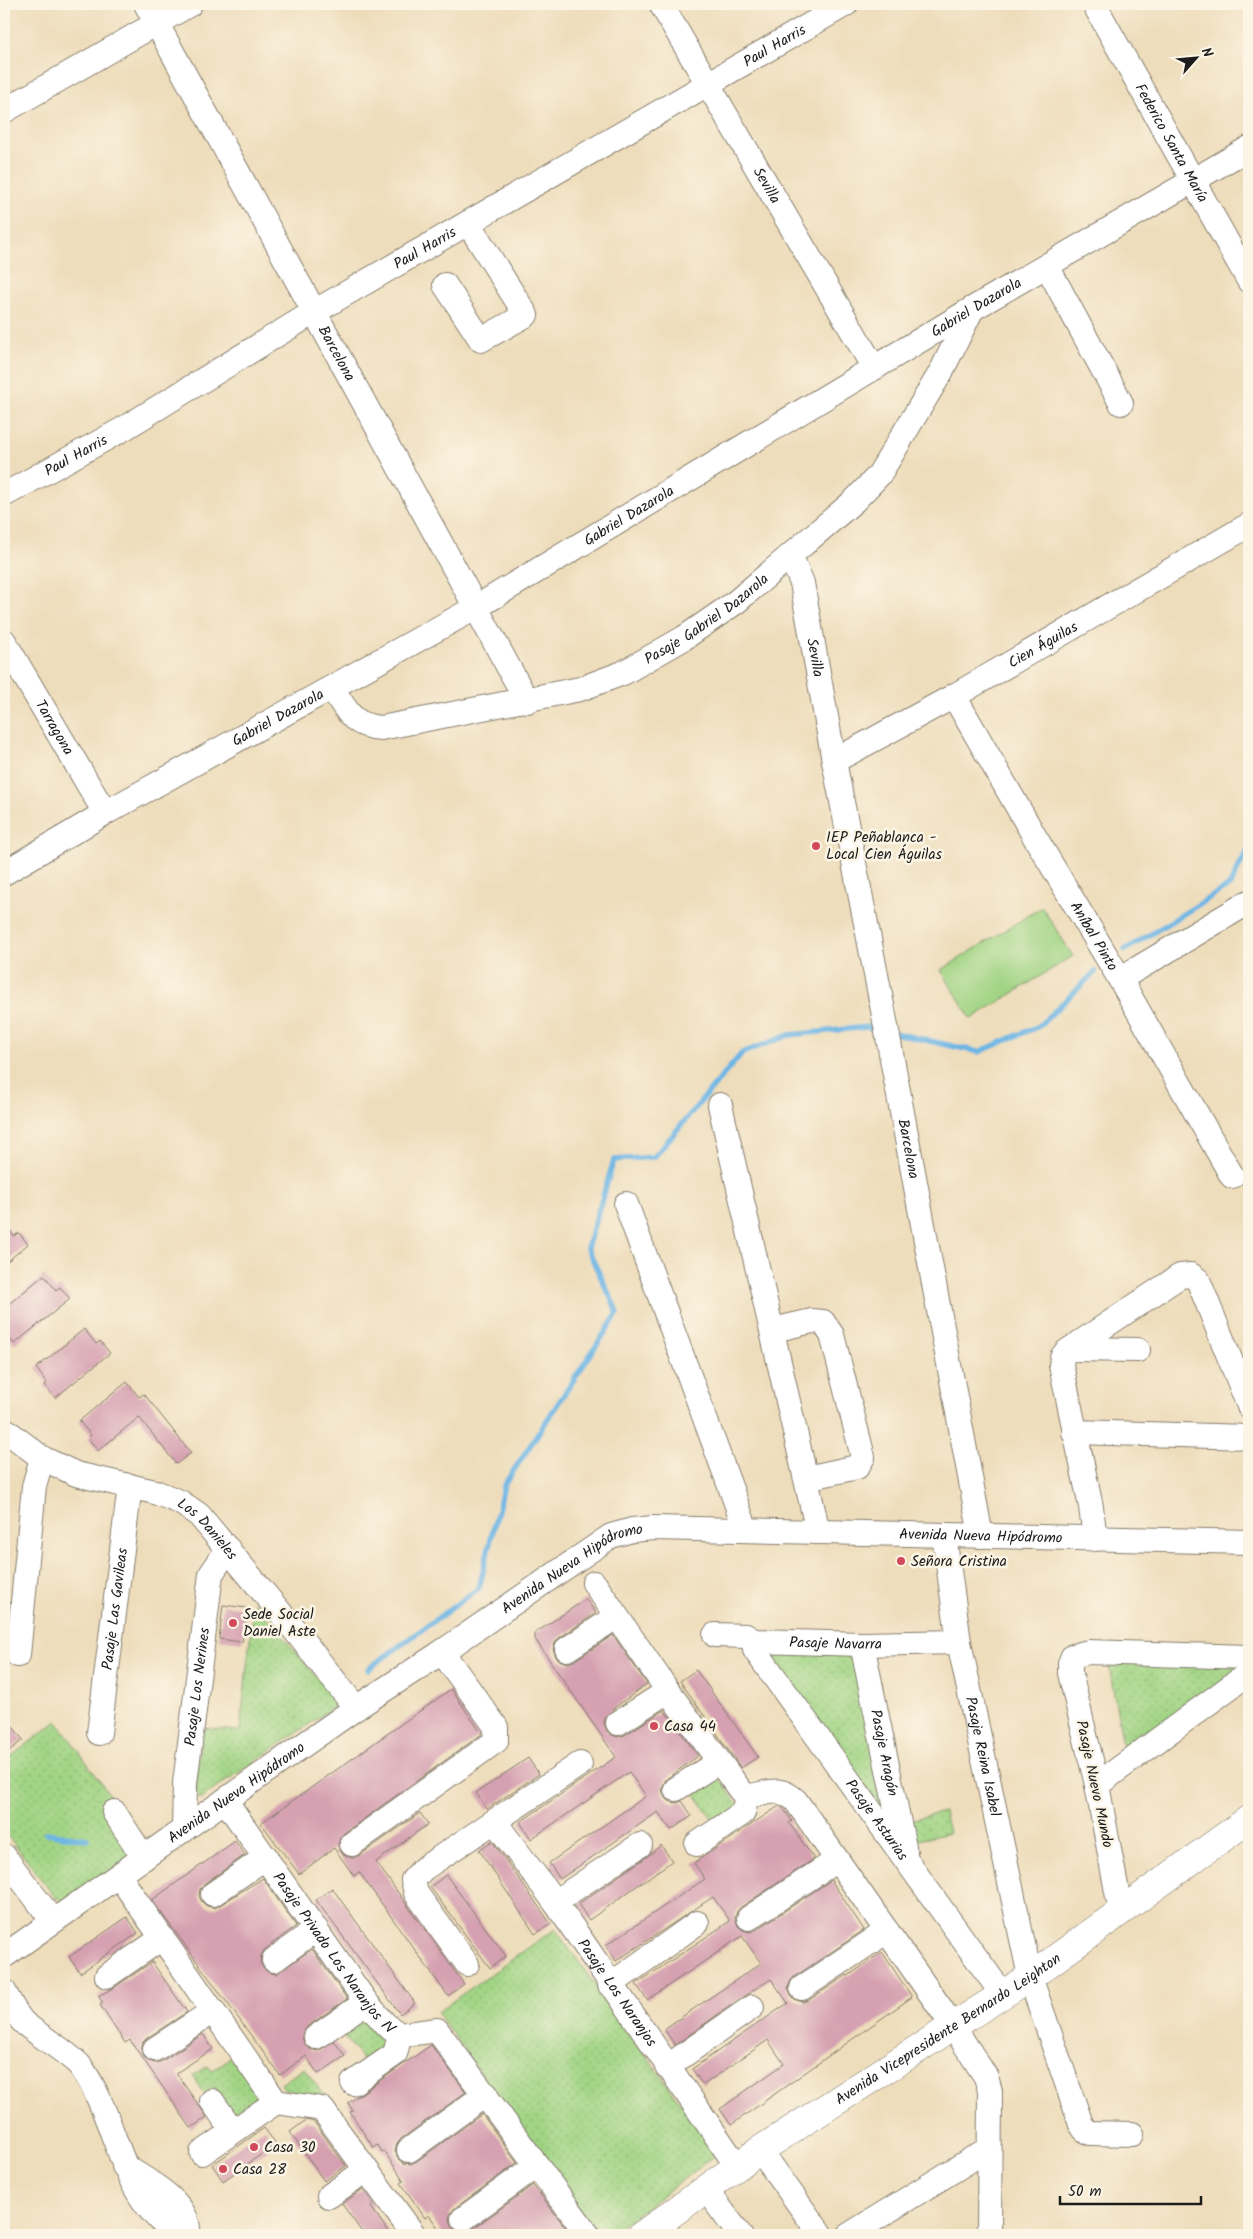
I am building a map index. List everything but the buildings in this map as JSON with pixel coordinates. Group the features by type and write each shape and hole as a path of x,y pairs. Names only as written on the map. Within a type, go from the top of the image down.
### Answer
{"main road":[{"name":"Avenida Vicepresidente Bernardo Leighton","path":"642,2235 760,2150 1030,1977 1249,1819"}],"street":[{"path":"4,111 151,13 190,4"},
{"name":"Sevilla","path":"661,4 874,368"},
{"name":"Paul Harris","path":"4,495 123,429 314,312 846,4"},
{"name":"Federico Santa María","path":"1094,4 1249,281"},
{"name":"Barcelona","path":"151,13 527,701"},
{"name":"Gabriel Dazarola","path":"4,873 105,814 475,608 972,309 1249,148"},
{"path":"445,285 481,340 526,315 468,223"},
{"path":"1047,266 1122,403"},
{"name":"Pasaje Gabriel Dazarola","path":"332,688 347,712 358,723 368,727 382,728 527,701 580,689 623,673 684,638 729,607 791,557 854,501 879,475 941,372 972,309"},
{"name":"Cien Águilas","path":"834,761 954,696 1249,525"},
{"name":"Sevilla","path":"791,557 802,583 834,761"},
{"name":"Tarragona","path":"4,641 105,814"},
{"name":"Aníbal Pinto","path":"954,696 1036,839 1120,978 1232,1176"},
{"name":"Barcelona","path":"834,761 892,1057 981,1536"},
{"path":"1120,978 1249,902"},
{"path":"720,1105 818,1532"},
{"path":"626,1204 746,1530"},
{"path":"1095,1539 1091,1507 1061,1365 1062,1358 1071,1349 1180,1276 1191,1275 1198,1280 1249,1406"},
{"path":"773,1330 812,1321 823,1322 832,1335 864,1457 857,1467 807,1478"},
{"path":"1071,1349 1138,1350"},
{"name":"Los Danieles","path":"4,1429 42,1458 76,1474 155,1492 180,1502 199,1515 356,1708"},
{"path":"1074,1432 1249,1438"},
{"path":"18,1655 34,1486 42,1458"},
{"name":"Pasaje Las Gavileas","path":"99,1732 130,1486"},
{"name":"Avenida Nueva Hipódromo","path":"4,1956 356,1708 442,1652 611,1536 632,1530 654,1528 1249,1542"},
{"name":"Pasaje Reina Isabel","path":"944,1535 959,1642 1030,1977 1080,2124 1091,2133 1132,2134"},
{"name":"Pasaje Los Nerines","path":"184,1830 185,1783 211,1574 228,1549"},
{"path":"594,1583 718,1762 747,1798"},
{"path":"567,1649 616,1617"},
{"name":"Pasaje Navarra","path":"715,1635 746,1636 754,1641 862,1644 959,1642"},
{"name":"Pasaje Asturias","path":"754,1641 755,1650 1003,1995"},
{"name":"Pasaje Aragón","path":"862,1644 907,1861"},
{"path":"352,1844 496,1741 496,1727 442,1652"},
{"name":"Pasaje Nuevo Mundo","path":"1121,1913 1098,1785 1070,1672 1070,1663 1074,1656 1088,1652 1249,1658"},
{"path":"1098,1785 1249,1673"},
{"path":"618,1723 668,1691"},
{"path":"676,1789 718,1762"},
{"path":"467,1964 416,1892 413,1880 423,1869 580,1764"},
{"path":"747,1798 779,1791 788,1793 796,1801 953,2026 989,2085 989,2235"},
{"path":"697,1844 743,1813 747,1798"},
{"name":"Pasaje Privado Los Naranjos IV","path":"225,1800 366,2002 386,2025 400,2036 437,2030 588,2235"},
{"path":"114,1812 144,1858"},
{"name":"Pasaje Los Naranjos","path":"495,1822 555,1902 610,1985 737,2166"},
{"path":"555,1902 640,1845"},
{"path":"4,1856 53,1921"},
{"path":"213,1894 266,1857"},
{"path":"749,1918 837,1860"},
{"path":"119,1876 276,2102"},
{"path":"610,1985 697,1923"},
{"path":"274,1960 316,1930"},
{"path":"802,1988 888,1931"},
{"path":"107,1976 162,1938"},
{"path":"4,1991 22,2021 80,2065 96,2089 134,2188 160,2222 178,2235"},
{"path":"316,2037 366,2002"},
{"path":"667,2067 752,2007"},
{"path":"155,2049 213,2011"},
{"path":"353,2083 395,2054 400,2036"},
{"path":"409,2150 486,2094"},
{"path":"212,2101 233,2131"},
{"path":"202,2153 276,2102 322,2110 414,2235"},
{"path":"849,2235 988,2149"},
{"path":"760,2150 821,2235"},
{"path":"463,2220 537,2165"},
{"path":"124,2166 154,2185 180,2207 188,2223 188,2232 184,2235"},
{"path":"329,2196 366,2170"},
{"path":"706,2188 740,2235"}],"green space":[{"path":"1042,907 1073,956 971,1019 941,970"},
{"path":"254,1602 336,1700 334,1707 200,1799 196,1794 201,1728 240,1731"},
{"path":"777,1653 846,1654 858,1667 892,1823 774,1661"},
{"path":"1108,1660 1243,1665 1125,1756"},
{"path":"57,1721 148,1848 63,1901 55,1897 4,1831 4,1762"},
{"path":"714,1771 739,1806 715,1822 690,1788"},
{"path":"944,1812 949,1833 914,1841 909,1820"},
{"path":"555,1929 717,2154 609,2235 596,2235 437,2012"},
{"path":"366,2012 391,2043 368,2067 338,2028"},
{"path":"234,2055 258,2088 252,2106 234,2117 215,2087 205,2094 193,2076 208,2066 212,2071"},
{"path":"304,2068 327,2100 285,2090 281,2084"}],"waterway":[{"path":"1125,950 1230,885 1249,847"},
{"path":"894,1033 979,1052 1039,1026 1095,972"},
{"path":"368,1669 479,1588 504,1485 618,1313 587,1248 614,1160 654,1157 742,1053 789,1035 868,1027 880,1030"},
{"path":"46,1833 87,1839"}],"place":[{"name":"IEP Peñablanca - Local Cien Águilas","path":"816,846"},
{"name":"Señora Cristina","path":"901,1561"},
{"name":"Sede Social Daniel Aste","path":"233,1623"},
{"name":"Casa 44","path":"654,1726"},
{"name":"Casa 30","path":"254,2147"},
{"name":"Casa 28","path":"223,2169"}]}
